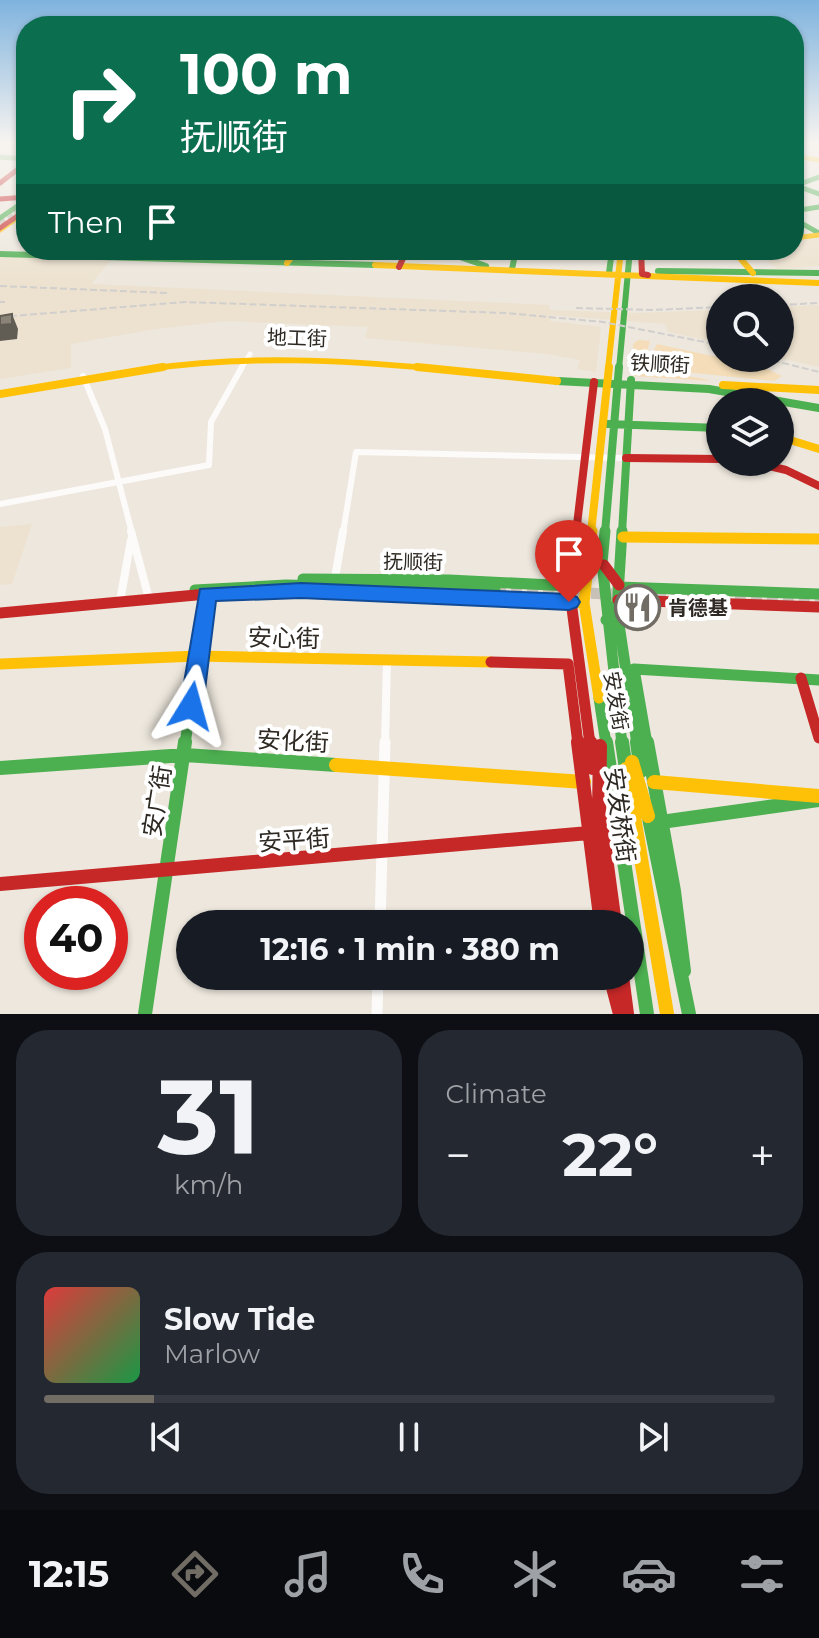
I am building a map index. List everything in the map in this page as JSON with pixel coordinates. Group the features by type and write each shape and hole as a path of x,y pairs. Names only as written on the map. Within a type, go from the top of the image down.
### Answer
{"main road":[{"path":"0,218 16,205"},
{"path":"271,260 495,269 512,267"},
{"path":"400,265 402,260"},
{"path":"469,260 495,269"},
{"path":"512,267 514,260"},
{"path":"610,271 611,260"},
{"name":"安发街","path":"620,260 586,560 584,603 647,1014"},
{"name":"安发街","path":"629,260 602,563 617,714 667,1014"},
{"path":"641,260 642,273"},
{"path":"742,260 753,273"},
{"path":"400,265 484,265 819,279"},
{"path":"642,273 686,279 819,279"},
{"name":"地工街","path":"0,391 248,357 382,360 594,381"},
{"name":"铁顺街","path":"594,381 819,390"},
{"name":"安发桥街","path":"594,381 569,602 613,910"},
{"path":"606,620 618,593 630,383"},
{"name":"铁顺街","path":"630,383 709,389 819,408"},
{"path":"590,423 706,428"},
{"path":"794,441 819,449"},
{"path":"626,458 706,459"},
{"path":"794,474 819,486"},
{"path":"623,537 819,539"},
{"path":"602,563 618,593"},
{"name":"抚顺街","path":"243,586 335,578 584,586"},
{"name":"抚顺街","path":"149,599 211,587 243,586 495,590"},
{"name":"抚顺街","path":"149,599 301,591 584,603"},
{"path":"618,593 819,594"},
{"path":"618,593 819,607"},
{"name":"安发街","path":"618,593 618,623 648,816 689,1014"},
{"name":"安广街","path":"145,1014 207,594"},
{"path":"0,613 149,599"},
{"name":"安心街","path":"0,664 198,656 568,664"},
{"name":"安发街","path":"568,664 599,910"},
{"name":"安发街","path":"689,1014 674,891 634,669 801,678"},
{"path":"819,680 801,678 819,738"},
{"path":"617,714 648,816"},
{"path":"599,811 601,715"},
{"name":"安化街","path":"0,768 185,755 384,766 584,782"},
{"path":"654,782 819,798"},
{"path":"661,822 819,798"},
{"name":"安平街","path":"0,884 383,854 589,833"},
{"path":"614,990 620,1014"},
{"path":"624,990 627,1014"}],"street":[{"path":"0,504 209,465 211,422 248,357"},
{"path":"84,379 105,429 149,599"},
{"path":"335,578 356,452 626,458"},
{"path":"120,601 132,538"},
{"path":"381,910 387,659"},
{"path":"377,1014 378,990"}],"shaded area":[{"path":"819,238 819,266 777,269 767,260 804,260 804,239"},
{"path":"0,256 16,256 16,260 111,260 91,284 549,305 550,310 635,313 706,310 706,340 668,332 665,324 550,315 550,321 601,327 596,372 577,369 580,360 548,354 365,338 368,327 227,321 155,329 71,344 71,368 0,379"},
{"path":"819,305 819,367 794,361 794,306"},
{"path":"638,340 650,341 646,356 660,368 711,381 634,376 633,344"},
{"path":"657,344 706,355 706,372 774,372 782,376 774,381 684,372 656,358 653,352"},
{"path":"32,524 12,584 0,585 0,527"}],"building":[{"path":"12,314 12,324 0,325 0,316"}],"tunnel":[{"path":"0,223 16,213"},
{"path":"495,590 819,601"}],"railway":[{"path":"0,286 168,293"},
{"path":"0,302 5,302"},
{"path":"0,317 185,302 506,313 603,322 706,342"},
{"path":"794,304 819,303"},
{"path":"576,308 706,308"},
{"path":"794,366 819,372"}],"traffic: fast":[{"path":"809,190 819,194"},
{"path":"0,218 16,207"},
{"path":"804,209 819,207"},
{"path":"804,225 819,233"},
{"path":"0,254 16,254"},
{"path":"205,260 375,265"},
{"path":"469,260 486,266"},
{"path":"512,269 514,260"},
{"path":"609,273 611,260"},
{"path":"626,769 617,714 602,563 629,260"},
{"path":"658,271 819,273"},
{"path":"631,380 617,611 641,771"},
{"path":"557,381 709,389 819,408"},
{"path":"607,424 706,428"},
{"path":"303,579 449,580 572,586"},
{"path":"195,590 286,585 495,590"},
{"path":"618,587 819,594"},
{"path":"145,1014 207,594"},
{"path":"606,620 618,603"},
{"path":"684,971 674,891 634,669 819,680"},
{"path":"599,698 647,1014"},
{"path":"0,768 185,755 336,765"},
{"path":"661,822 819,800"},
{"path":"648,813 689,1014"}],"traffic: slow":[{"path":"0,230 16,219"},
{"path":"804,237 819,235"},
{"path":"599,698 584,603 620,260"},
{"path":"742,260 753,273"},
{"path":"375,265 819,283"},
{"path":"0,394 155,368 247,360 363,363 557,381"},
{"path":"723,385 819,390"},
{"path":"794,441 819,449"},
{"path":"623,537 819,539"},
{"path":"316,592 584,603"},
{"path":"0,664 198,656 491,662"},
{"path":"632,762 648,816"},
{"path":"336,765 584,782"},
{"path":"626,769 667,1014"},
{"path":"654,782 819,796"}],"traffic: jam":[{"path":"0,199 16,198"},
{"path":"0,228 16,217"},
{"path":"399,267 402,260"},
{"path":"641,260 642,274 648,275"},
{"path":"593,768 569,586 594,382"},
{"path":"626,458 706,459"},
{"path":"794,474 819,486"},
{"path":"604,565 619,585"},
{"path":"0,613 207,594 316,592"},
{"path":"618,600 819,607"},
{"path":"491,662 568,664 599,910"},
{"path":"801,678 819,738"},
{"path":"599,811 600,746"},
{"path":"599,806 613,910"},
{"path":"0,884 589,833"},
{"path":"614,990 620,1014"},
{"path":"624,990 627,1014"}],"place":[{"name":"肯德基","path":"637,608"}],"route":[{"path":"191,706 207,594 301,591 392,593 569,602"}]}
